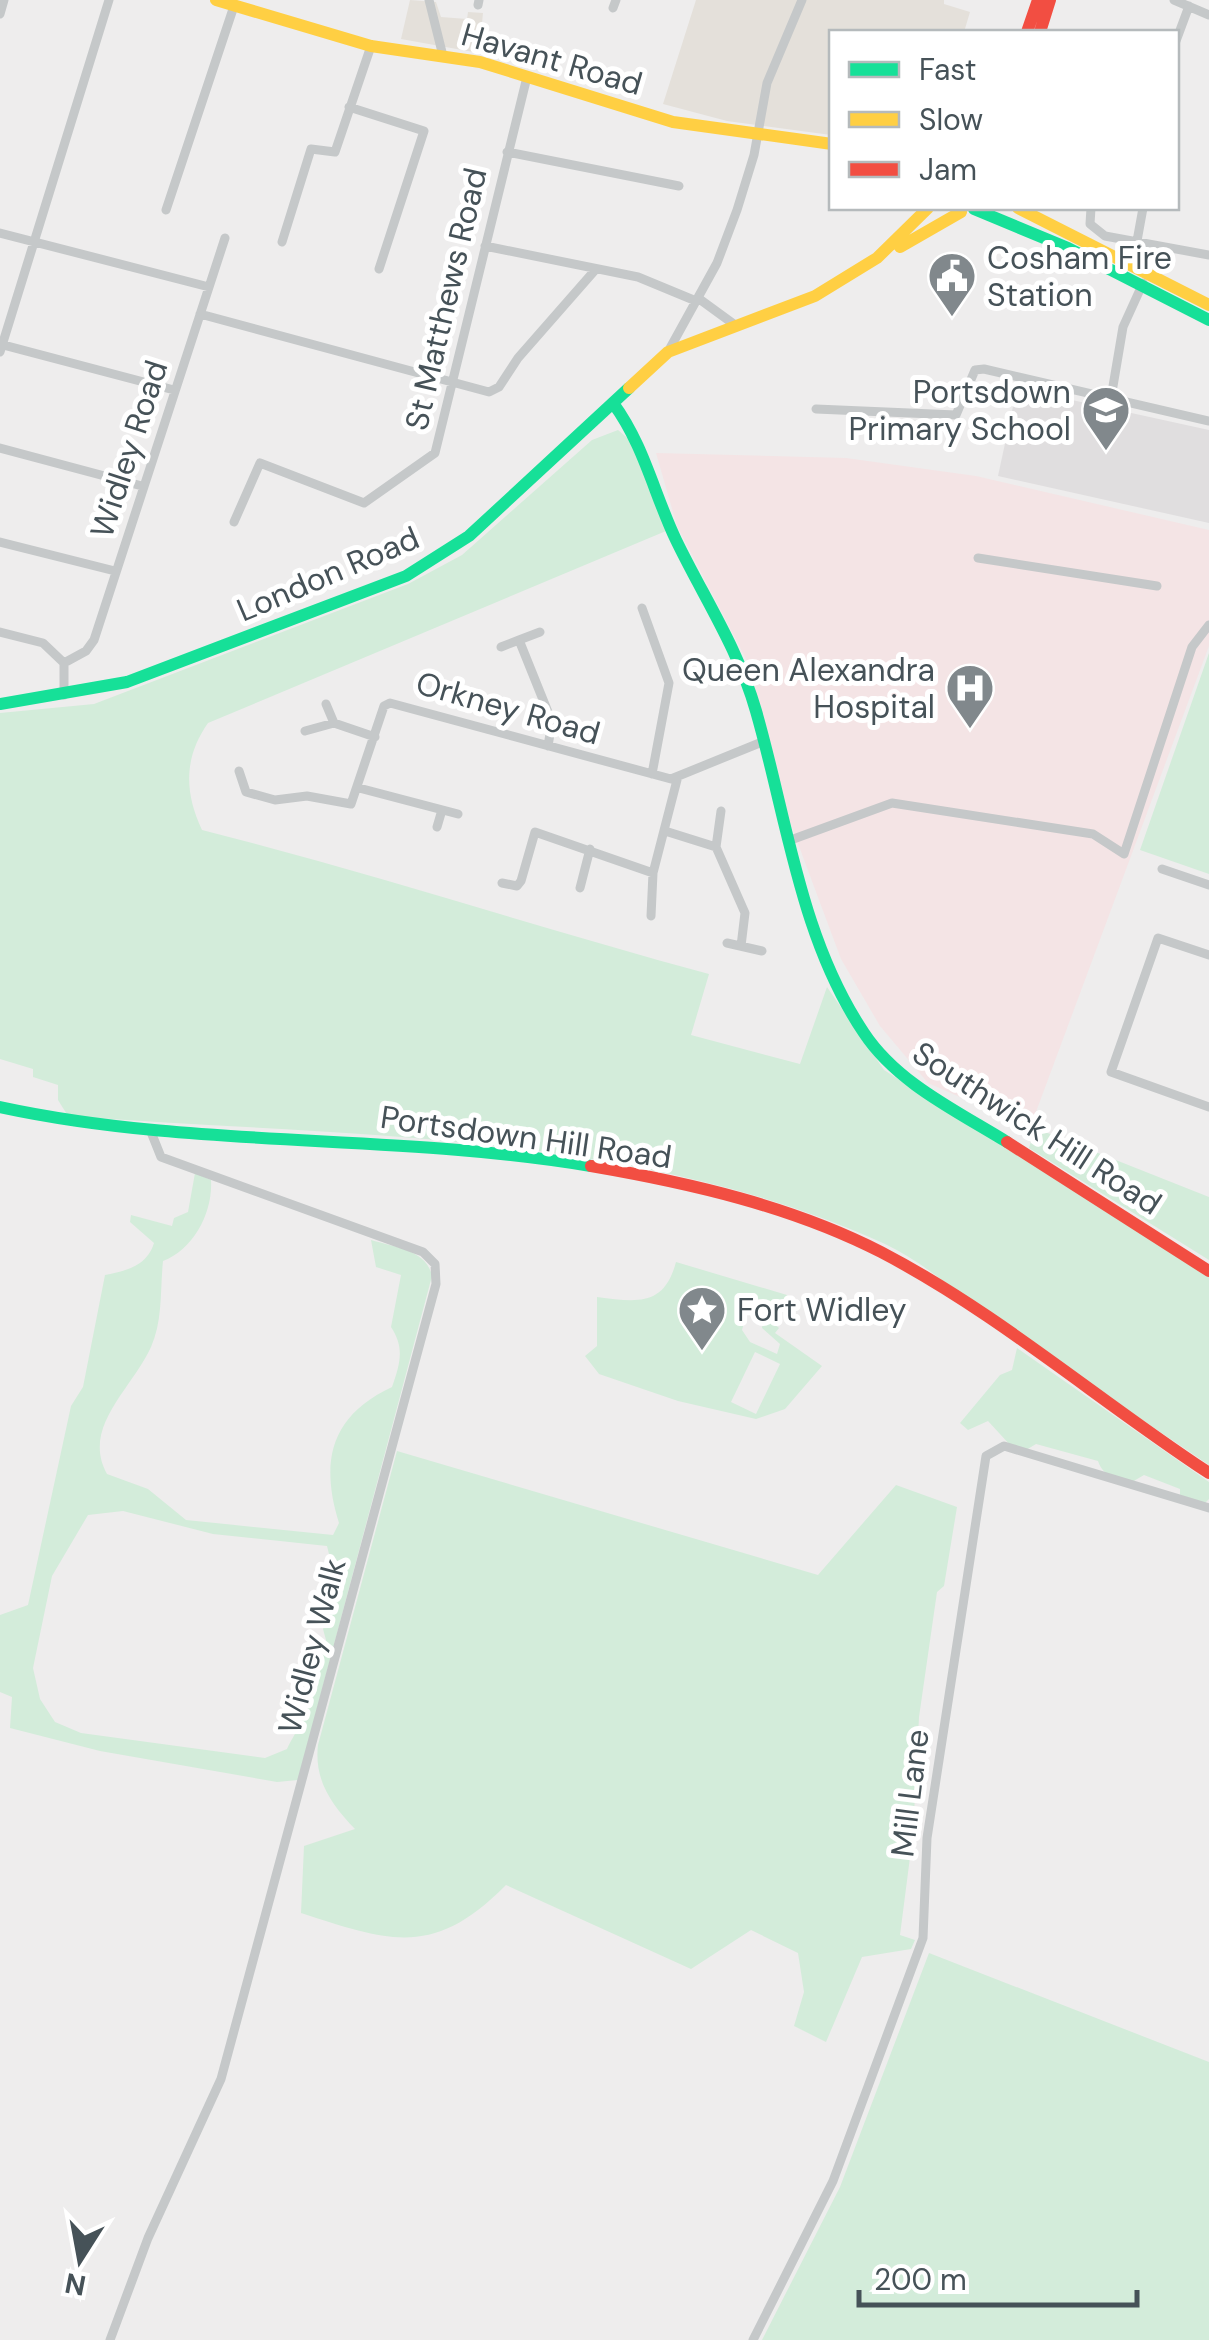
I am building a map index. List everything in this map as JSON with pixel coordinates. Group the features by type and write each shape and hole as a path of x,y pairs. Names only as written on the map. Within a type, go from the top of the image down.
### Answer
{"main road":[{"name":"Havant Road","path":"216,0 371,46 443,56 527,77 673,122 829,144"},
{"path":"1029,30 1038,0"},
{"path":"1041,30 1050,0"},
{"path":"876,258 927,210"},
{"path":"668,352 790,308 962,210"},
{"path":"967,210 1209,305"},
{"path":"1021,210 1209,320"},
{"name":"London Road","path":"0,704 64,696 127,682 406,576 469,536 668,352"},
{"name":"Southwick Hill Road","path":"613,403 642,448 668,522 741,662 788,841 834,976 860,1032 885,1062 1209,1271"},
{"name":"Portsdown Hill Road","path":"0,1108 152,1132 489,1153 666,1182 774,1209 829,1228 920,1276 1209,1472"}],"street":[{"path":"0,14 4,0"},
{"path":"109,0 1,347 174,390"},
{"path":"429,0 443,56"},
{"path":"668,352 697,300 738,210 759,134 767,84 802,0"},
{"path":"1174,0 1209,16"},
{"path":"166,210 234,6"},
{"path":"1179,34 1189,6"},
{"path":"282,242 311,149 334,152 371,46"},
{"name":"St Matthews Road","path":"234,522 260,463 364,502 435,453 527,77"},
{"path":"754,79 767,84"},
{"path":"350,107 424,131 378,270"},
{"path":"507,152 679,186"},
{"path":"657,181 660,168"},
{"path":"1091,210 1090,224 1096,232 1209,255"},
{"path":"1137,241 1143,210"},
{"path":"0,233 208,287"},
{"name":"Widley Road","path":"64,662 86,651 94,640 225,238"},
{"path":"485,246 638,278 697,300 735,325"},
{"path":"200,314 452,385 494,391 596,269"},
{"path":"1111,398 1122,326 1144,281"},
{"path":"816,409 956,415 975,370 984,369 1209,421"},
{"path":"912,411 913,398"},
{"path":"0,448 142,486"},
{"path":"0,542 115,571"},
{"path":"978,558 1158,586"},
{"path":"642,608 669,683 652,774"},
{"path":"788,841 892,803 1093,834 1124,854 1192,647 1209,625"},
{"path":"0,632 43,643 64,662 64,696"},
{"path":"501,647 540,632"},
{"path":"656,643 668,638"},
{"path":"519,640 552,722 548,746"},
{"name":"Orkney Road","path":"359,788 384,706 396,703 677,780"},
{"path":"326,704 334,723"},
{"path":"305,731 334,723 374,737"},
{"path":"651,916 653,873 677,780 762,742"},
{"path":"238,772 244,796 276,800 307,796 351,804 359,788 458,814"},
{"path":"438,827 442,810"},
{"path":"721,811 716,847 744,912 741,946"},
{"path":"665,831 716,847"},
{"path":"502,883 517,886 521,881 535,832 653,873"},
{"path":"580,888 590,848"},
{"path":"1162,869 1209,885"},
{"path":"1209,956 1158,938 1111,1072 1209,1107"},
{"path":"727,943 762,952"},
{"name":"Widley Walk","path":"110,2340 148,2238 221,2079 436,1284 434,1264 423,1252 161,1157 152,1132"},
{"name":"Mill Lane","path":"753,2340 833,2181 923,1938 927,1838 986,1456 1004,1446 1209,1508"}],"shaded area":[{"path":"410,0 436,2 441,17 467,19 468,12 483,13 479,53 401,39"},
{"path":"696,0 944,0 944,4 970,12 965,30 829,30 829,135 727,121 663,104"},
{"name":"Portsdown Primary School","path":"1017,388 1209,430 1209,523 998,476"},
{"name":"Queen Alexandra Hospital","path":"656,453 846,458 976,476 1209,530 1209,646 1030,1128 928,1083 880,1026 841,959 781,798 748,663 677,526"}],"green space":[{"path":"618,430 631,441 666,531 208,723 194,749 189,775 192,802 202,830 709,974 691,1035 800,1064 827,987 884,1070 1209,1277 1209,1465 911,1258 788,1206 688,1178 587,1158 483,1144 68,1116 58,1100 58,1085 33,1077 33,1069 0,1059 0,713 94,704 408,584 462,555 592,440"},
{"path":"1209,653 1209,874 1140,850"},
{"path":"1035,1128 1209,1197 1209,1260 1029,1148"},
{"path":"195,1173 211,1180 205,1217 184,1248 163,1261 155,1337 143,1363 112,1409 100,1440 107,1474 148,1489 186,1520 333,1535 339,1523 331,1480 335,1443 355,1412 392,1387 399,1363 400,1349 391,1327 401,1275 376,1267 371,1240 417,1255 432,1276 298,1780 277,1782 100,1751 10,1728 12,1697 0,1692 0,1615 28,1605 71,1406 83,1387 105,1275 135,1266 151,1251 154,1243 130,1222 131,1215 172,1226 174,1218 188,1212","holes":["123,1511 213,1534 327,1546 339,1594 323,1629 326,1640 313,1670 305,1714 287,1749 265,1758 81,1733 55,1722 40,1699 33,1668 52,1576 88,1515"]},
{"path":"676,1262 787,1295 792,1308 789,1313 784,1310 774,1324 779,1328 775,1333 822,1366 785,1409 756,1419 678,1401 599,1374 585,1356 597,1346 597,1297 647,1298 671,1277","holes":["751,1297 766,1301 762,1328 780,1344 777,1354 750,1342 742,1330","755,1352 780,1364 756,1414 731,1402"]},
{"path":"1017,1348 1209,1482 1209,1499 1205,1503 1180,1495 1180,1489 1144,1475 1132,1482 1116,1478 1103,1471 1098,1461 1036,1444 1026,1450 1011,1446 988,1421 968,1430 960,1423 1000,1375 1012,1370"},
{"path":"397,1451 818,1575 896,1485 957,1507 944,1586 937,1592 919,1717 913,1834 900,1935 915,1940 911,1949 862,1957 826,2042 794,2026 804,1992 798,1953 751,1930 691,1969 506,1885 480,1908 433,1934 386,1936 301,1913 304,1846 355,1829 326,1791 317,1758 318,1745"},
{"path":"929,1953 1209,2062 1209,2340 762,2340 840,2187"}],"traffic: fast":[{"path":"976,210 1068,248 1209,320"},
{"path":"0,704 127,682 406,576 469,536 629,388"},
{"path":"613,403 633,436 676,540 749,688 810,918 842,996 864,1033 893,1067 929,1095 1007,1142"},
{"path":"0,1107 147,1129 443,1149 591,1166"}],"traffic: slow":[{"path":"216,0 371,46 480,62 673,122 829,144"},
{"path":"629,388 668,352 815,296 877,258 926,210"},
{"path":"1022,210 1209,305"},
{"path":"900,247 961,212"}],"traffic: jam":[{"path":"1028,30 1038,0"},
{"path":"1041,30 1050,0"},
{"path":"1007,1142 1209,1271"},
{"path":"591,1166 739,1198 812,1222 881,1252 966,1302 1209,1473"}],"place":[{"name":"Cosham Fire Station","path":"952,318"},
{"name":"Portsdown Primary School","path":"1106,452"},
{"name":"Queen Alexandra Hospital","path":"970,730"},
{"name":"Fort Widley","path":"702,1352"}]}
